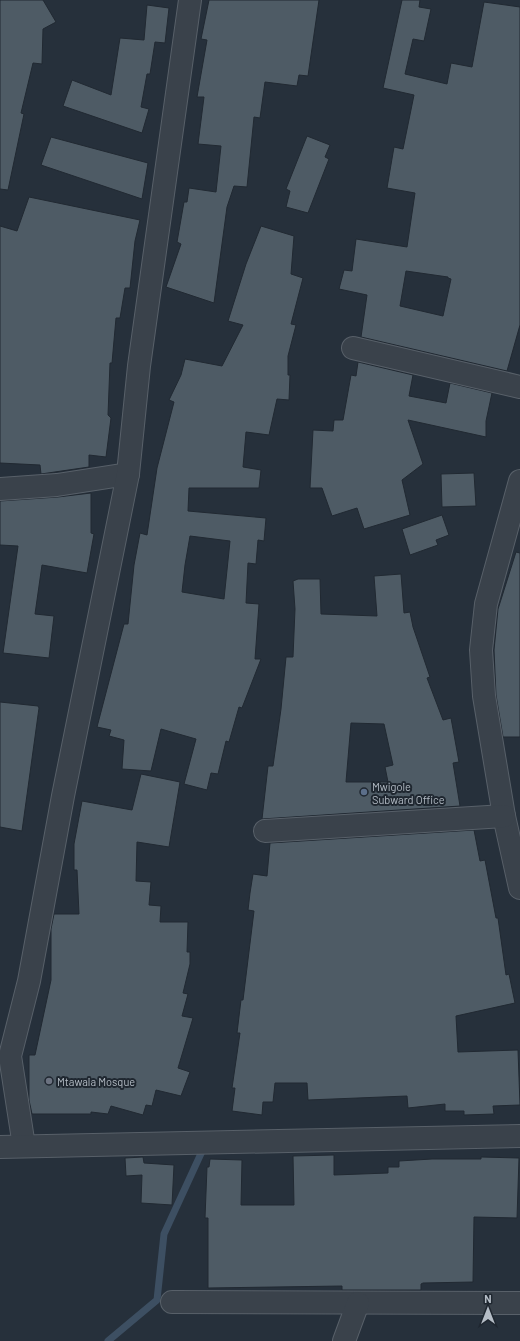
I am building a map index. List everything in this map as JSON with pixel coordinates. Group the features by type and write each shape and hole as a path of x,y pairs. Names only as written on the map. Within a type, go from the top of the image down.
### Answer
{"street":[{"path":"24,1146 10,1056 29,981 62,796 128,474 139,366 190,0"},
{"path":"353,348 520,387"},
{"path":"0,489 57,485 128,474"},
{"path":"520,481 517,509 486,604 482,650 484,696 504,816 520,888"},
{"path":"265,831 504,816"},
{"path":"0,1147 520,1136"},
{"path":"172,1302 520,1303"},
{"path":"344,1341 358,1303"}],"building":[{"path":"0,0 43,0 56,22 43,29 42,64 33,63 21,113 24,114 8,190 0,189"},
{"path":"209,0 319,0 308,76 299,75 297,86 265,82 260,118 254,117 247,187 234,186 227,207 214,303 166,287 181,244 177,242 184,202 187,202 189,188 216,192 221,146 198,144 204,97 197,97 207,40 201,39"},
{"path":"402,0 420,0 419,7 431,9 424,41 413,39 405,74 447,84 451,63 472,67 484,2 520,7 520,325 507,371 361,337 367,295 339,289 344,270 352,271 356,239 407,247 415,193 387,188 394,147 403,149 414,95 383,88","holes":["406,271 448,277 451,279 443,316 400,306"]},
{"path":"147,5 169,8 165,43 155,42 150,74 147,74 141,107 149,109 142,133 63,106 72,80 111,95 120,38 144,40"},
{"path":"307,136 330,145 325,157 329,159 308,213 286,207 290,191 286,189"},
{"path":"51,137 148,163 142,199 41,165"},
{"path":"29,197 140,220 135,241 130,288 125,288 120,318 116,318 112,363 110,363 108,415 111,418 106,457 89,455 89,467 41,474 40,465 0,463 0,226 17,231"},
{"path":"261,226 294,236 291,274 303,278 291,324 296,325 288,356 288,375 290,375 289,400 277,399 269,435 246,432 243,467 261,470 259,488 189,488 188,511 266,518 264,541 258,540 256,564 248,563 246,603 259,604 255,659 261,659 242,708 239,707 229,742 226,741 218,774 211,773 207,790 184,784 196,739 161,729 151,771 122,769 124,740 109,736 111,730 97,727 124,624 128,624 134,565 140,533 147,535 157,468 174,402 169,400 181,375 185,359 222,366 243,325 228,321 246,264","holes":["190,536 230,541 224,599 182,592"]},
{"path":"358,362 413,375 409,396 446,403 450,383 492,393 486,421 486,437 408,420 423,464 402,480 410,515 364,529 357,508 332,516 322,488 310,488 313,430 333,431 334,420 343,420 351,375 356,376"},
{"path":"474,473 476,506 442,507 441,474"},
{"path":"91,493 91,533 94,534 87,573 42,565 35,614 54,616 49,658 3,653 18,546 0,545 0,501"},
{"path":"442,515 449,535 436,540 438,545 410,555 402,529"},
{"path":"516,552 520,553 520,737 503,737 496,695 494,650 498,609"},
{"path":"401,574 404,613 410,612 413,627 430,677 427,678 443,720 451,718 459,762 453,763 460,806 262,819 268,766 273,766 286,657 293,657 295,609 293,581 298,579 320,579 321,614 377,616 374,576","holes":["351,723 384,724 393,765 385,767 388,782 346,782"]},
{"path":"0,702 38,706 39,708 22,831 0,827"},
{"path":"141,774 180,782 169,847 137,842 136,881 151,882 149,905 161,906 160,922 188,922 187,952 190,952 190,964 183,993 188,994 182,1016 193,1018 178,1068 190,1072 181,1096 156,1090 152,1106 146,1105 143,1115 111,1106 108,1114 91,1112 91,1114 32,1114 29,1100 29,1055 35,1055 51,980 51,929 54,914 79,914 77,870 74,870 74,844 82,801 132,810"},
{"path":"474,830 480,861 485,860 496,918 498,918 506,975 509,974 515,1003 456,1016 458,1052 518,1050 520,1105 493,1106 494,1114 464,1115 464,1111 445,1111 445,1104 408,1108 407,1096 308,1100 307,1083 275,1083 273,1102 263,1102 262,1115 232,1111 235,1088 232,1088 240,1033 237,1033 241,1000 243,1000 254,911 248,910 250,893 253,874 267,876 270,843"},
{"path":"334,1155 334,1175 388,1173 388,1167 399,1167 399,1161 481,1159 481,1157 519,1158 517,1218 474,1217 473,1282 423,1283 421,1284 421,1290 342,1290 342,1286 208,1288 208,1218 205,1218 207,1167 209,1167 210,1159 242,1160 241,1205 294,1205 293,1156"},
{"path":"143,1157 144,1163 174,1165 172,1205 141,1203 142,1175 126,1176 125,1158"}],"waterway":[{"path":"108,1341 157,1300 164,1234 204,1147"}],"place":[{"name":"Mwigole Subward Office","path":"364,792"},
{"name":"Mtawala Mosque","path":"49,1081"}]}
